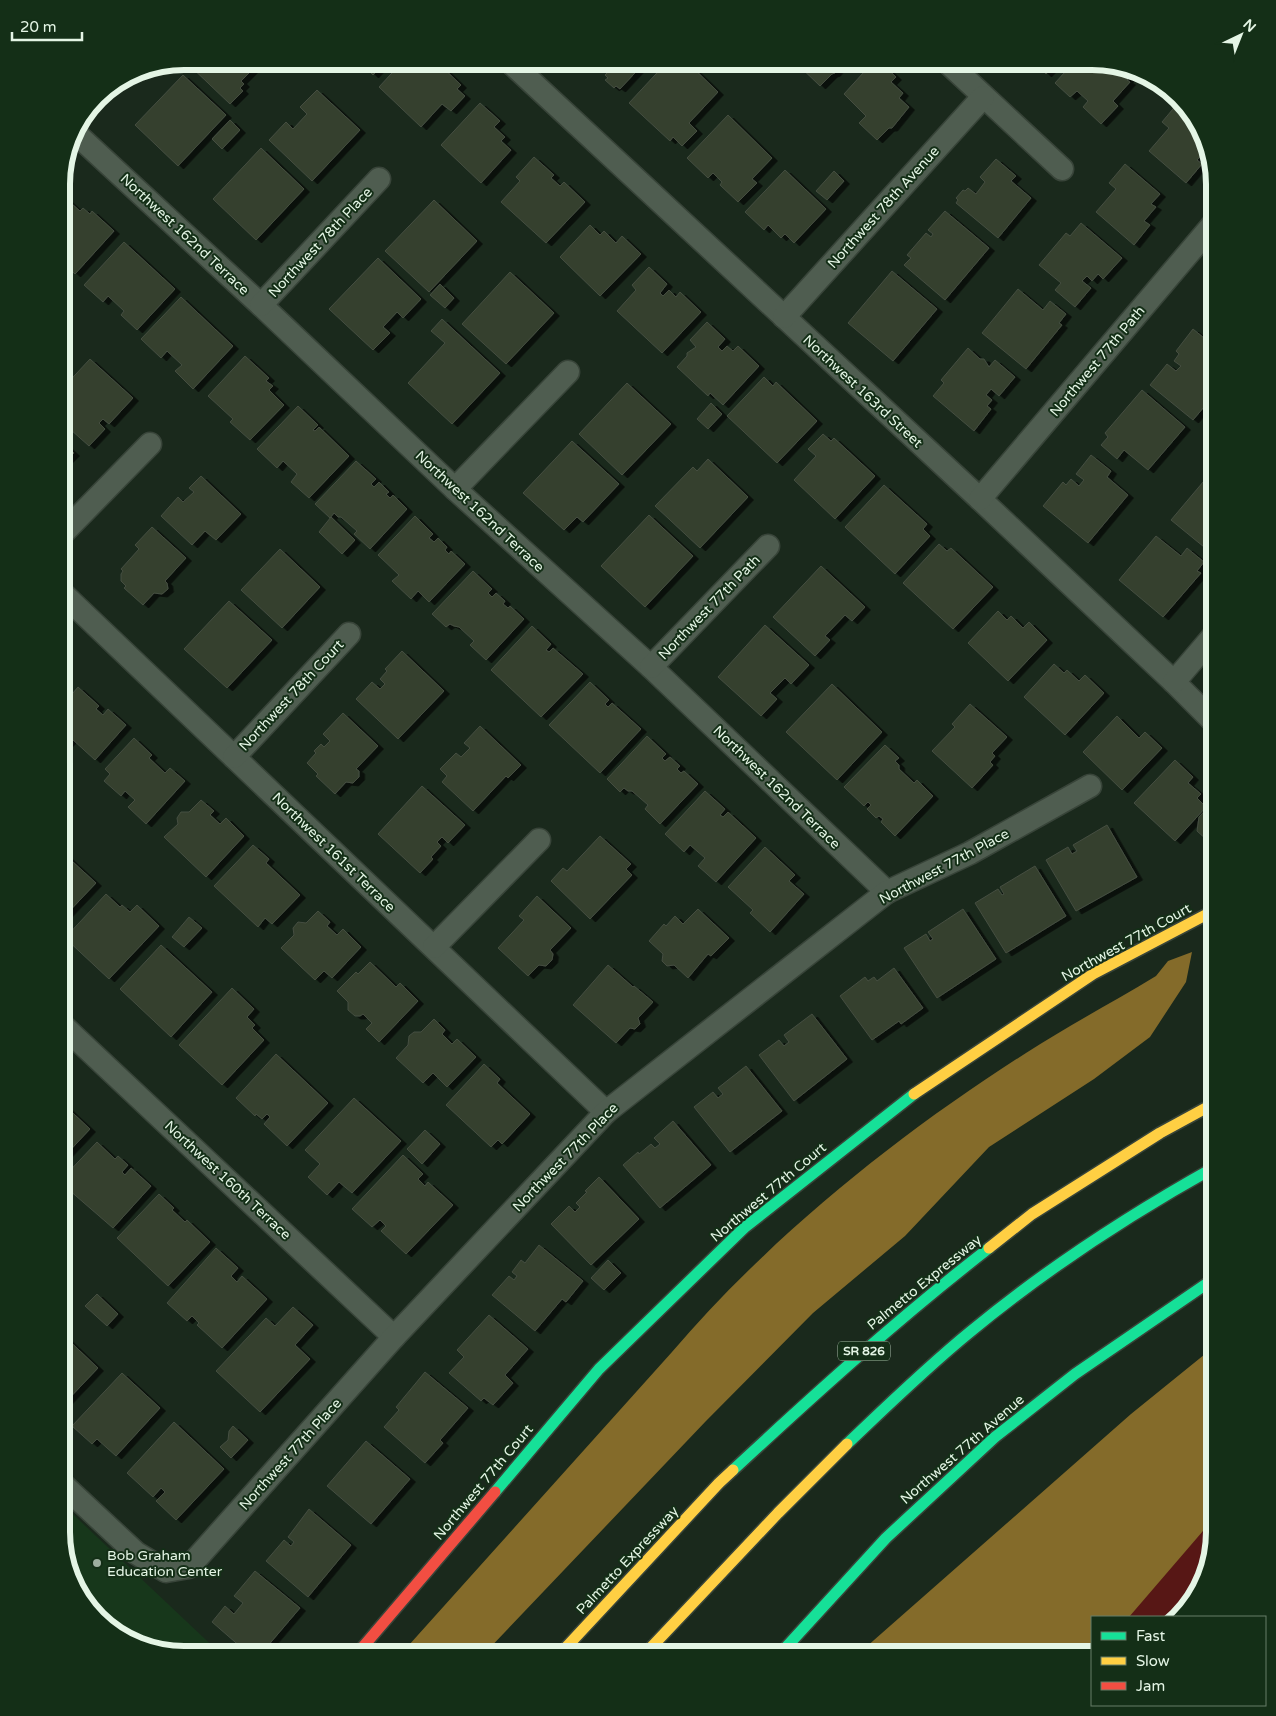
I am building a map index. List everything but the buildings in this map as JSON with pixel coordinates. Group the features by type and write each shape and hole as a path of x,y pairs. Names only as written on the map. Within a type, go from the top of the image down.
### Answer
{"main road":[{"name":"Northwest 77th Court","path":"363,1646 599,1369 744,1228 912,1095 1093,974 1206,915"},
{"name":"Palmetto Expressway","path":"567,1646 719,1483 838,1373 941,1285 1032,1214 1160,1133 1206,1108"},
{"path":"652,1646 772,1518 878,1413 975,1327 1070,1256 1206,1171"},
{"name":"Northwest 77th Avenue","path":"787,1646 886,1538 995,1437 1075,1374 1206,1284"}],"street":[{"name":"Northwest 163rd Street","path":"519,70 980,499 1206,714"},
{"path":"954,70 1062,169"},
{"name":"Northwest 78th Avenue","path":"784,317 983,97"},
{"name":"Northwest 162nd Terrace","path":"80,138 456,489 651,668 886,892"},
{"name":"Northwest 78th Place","path":"260,305 379,179"},
{"name":"Northwest 77th Path","path":"980,499 1206,233"},
{"path":"456,489 568,372"},
{"path":"70,527 150,444"},
{"name":"Northwest 77th Path","path":"651,668 768,546"},
{"name":"Northwest 161st Terrace","path":"70,600 606,1112"},
{"name":"Northwest 78th Court","path":"234,757 349,634"},
{"path":"1174,682 1206,645"},
{"name":"Northwest 77th Place","path":"70,1491 136,1553 166,1571 189,1567 394,1337 606,1112 886,892 970,854 1090,786"},
{"path":"434,947 539,840"},
{"name":"Northwest 160th Terrace","path":"70,1032 394,1337"}],"shaded area":[{"path":"1192,952 1186,982 1150,1037 1094,1079 989,1147 905,1236 813,1313 706,1421 492,1646 408,1646 710,1310 793,1228 931,1117 1042,1043 1156,976 1168,961"},
{"path":"1206,1353 1206,1527 1130,1616 1091,1616 1091,1646 867,1646 1131,1414"},
{"path":"1206,1505 1205,1547 1202,1562 1191,1589 1173,1613 1170,1616 1105,1616"},
{"name":"Bob Graham Education Center","path":"70,1511 212,1646 176,1646 147,1640 127,1631 103,1613 85,1589 74,1562 71,1547"}],"traffic: fast":[{"path":"495,1492 599,1369 744,1228 914,1094"},
{"path":"847,1444 938,1359 1028,1286 1151,1204 1206,1172"},
{"path":"733,1470 859,1356 989,1248"},
{"path":"787,1646 886,1538 995,1437 1075,1374 1206,1284"}],"traffic: slow":[{"path":"914,1094 1093,974 1206,915"},
{"path":"989,1248 1032,1214 1160,1133 1206,1108"},
{"path":"652,1646 778,1513 847,1444"},
{"path":"567,1646 733,1470"}],"traffic: jam":[{"path":"364,1646 495,1492"}],"place":[{"name":"Bob Graham Education Center","path":"97,1563"}]}
